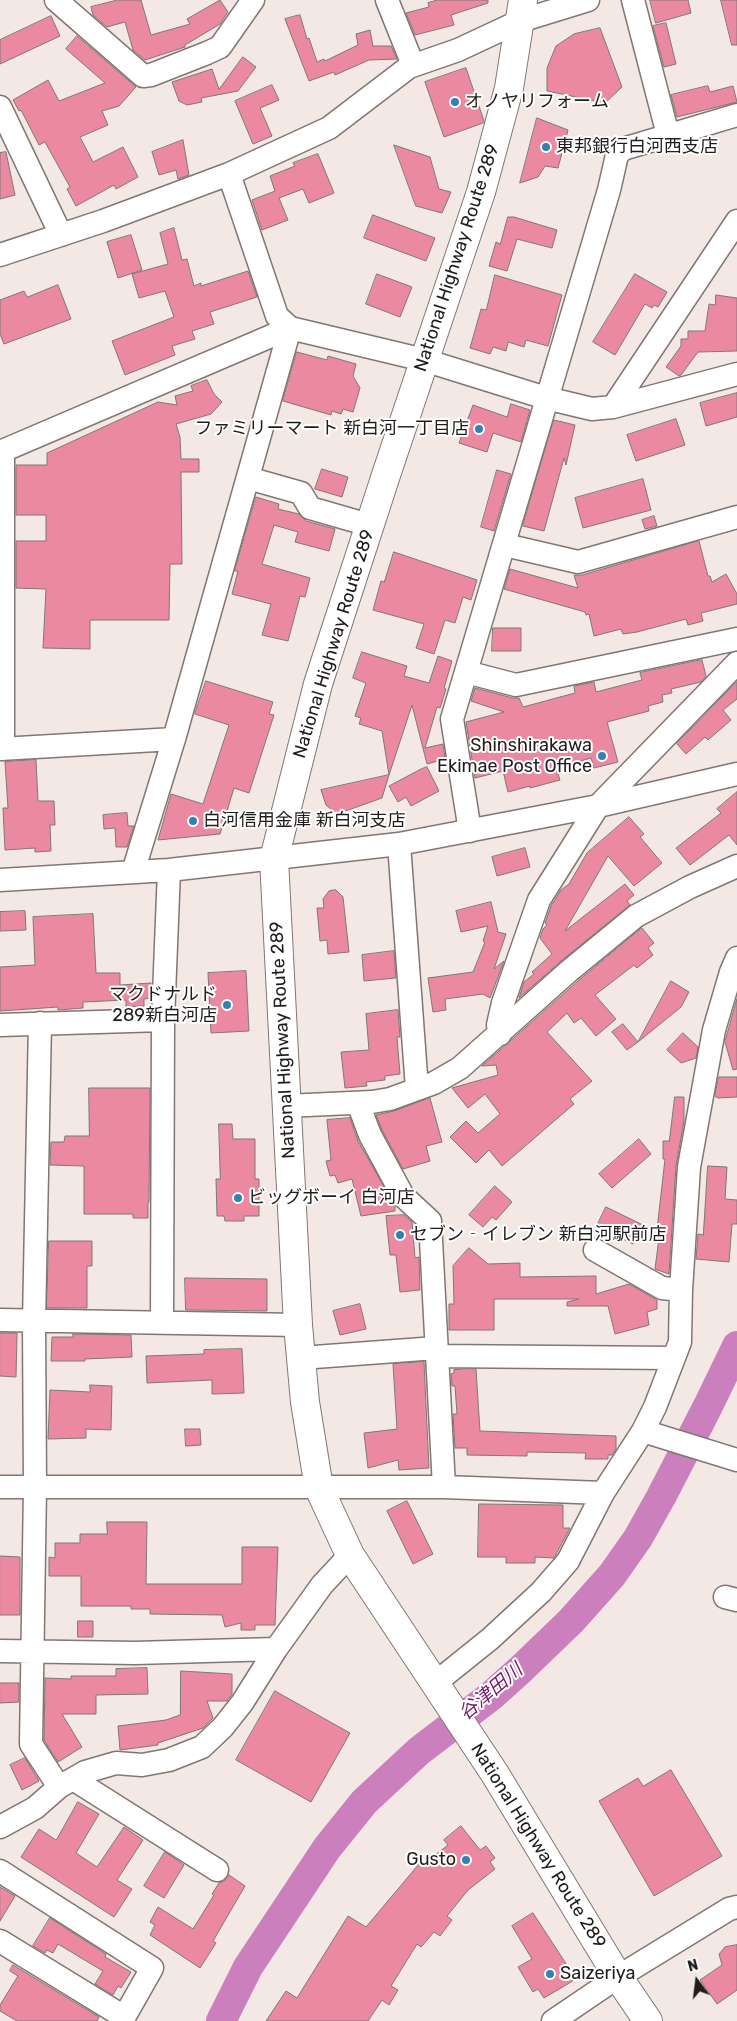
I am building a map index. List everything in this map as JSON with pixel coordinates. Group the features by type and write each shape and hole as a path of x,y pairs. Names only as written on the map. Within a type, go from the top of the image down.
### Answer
{"highway":[{"name":"National Highway Route 289","path":"521,10 509,88 481,192 318,684 274,859 298,1325 305,1402 319,1488 350,1555 495,1774 618,1977 648,2021"}],"street":[{"path":"56,0 143,76 151,75 220,47 253,0"},
{"path":"387,0 413,66"},
{"path":"0,255 229,174 329,128 413,66 458,50 521,10 588,0"},
{"path":"633,0 668,135"},
{"path":"0,107 61,235"},
{"path":"470,831 452,720 609,190 617,155 624,149 737,115"},
{"path":"229,174 277,316 290,328 424,360 546,398 592,409 613,407 737,374"},
{"path":"613,407 736,229"},
{"path":"174,739 1,749 1,452 290,328"},
{"path":"133,872 174,739 290,328"},
{"path":"248,478 301,493 310,508 370,525"},
{"path":"505,544 578,562 737,517"},
{"path":"466,672 516,685 737,639"},
{"path":"500,1034 498,1025 503,1003 539,900 598,806 737,663"},
{"path":"0,880 169,870 399,844 598,806 737,774"},
{"path":"399,844 417,1090"},
{"path":"286,1106 358,1103 390,1099 434,1083 460,1068 636,916 690,887 737,866"},
{"path":"162,1322 164,1020 169,870"},
{"path":"437,1688 541,1592 568,1561 603,1493 650,1433 655,1407 680,1342 681,1290 689,1167 714,1030 737,958"},
{"path":"0,1025 164,1020"},
{"path":"40,1023 34,1322 35,1487 31,1744 66,1783 218,1870"},
{"path":"358,1103 370,1135 404,1196 430,1221 444,1488"},
{"path":"595,1250 662,1288 681,1290"},
{"path":"0,1320 298,1325"},
{"path":"301,1358 436,1352 673,1358"},
{"path":"650,1433 712,1454 737,1460"},
{"path":"0,1486 444,1488 603,1493"},
{"path":"0,1827 35,1808 66,1783 85,1772 116,1763 142,1765 169,1760 202,1746 223,1727 242,1703 276,1649 322,1585 350,1555"},
{"path":"0,1651 135,1653 276,1649"},
{"path":"0,1871 152,1968 123,2019 0,1941"},
{"path":"553,2021 618,1977 729,1909 737,1906"}],"building":[{"path":"118,0 141,0 151,35 190,24 187,19 220,0 228,12 220,24 185,45 185,47 145,60 133,50 125,22 107,27 93,15 91,7"},
{"path":"438,0 488,0 488,3 451,15 454,25 415,35 406,13 429,7 428,3"},
{"path":"650,0 688,0 691,13 656,23"},
{"path":"721,0 737,0 737,45 732,45"},
{"path":"300,15 307,39 309,38 317,62 324,59 325,61 358,45 356,34 370,30 373,46 391,46 397,59 369,60 335,75 334,72 309,81 285,19"},
{"path":"51,16 60,36 0,64 0,40"},
{"path":"666,23 676,64 664,67 653,26"},
{"path":"600,28 622,87 605,103 547,91 547,68 556,46 574,34"},
{"path":"77,36 136,87 119,106 102,111 108,125 80,137 93,162 123,147 138,177 116,189 114,185 76,206 67,189 70,187 45,142 39,145 21,110 19,111 13,100 48,80 59,101 105,83 66,49"},
{"path":"243,57 256,67 238,91 201,98 202,102 187,105 179,101 172,82 212,69 219,89"},
{"name":"オノヤリフォーム","path":"466,68 484,121 444,137 425,82"},
{"path":"272,85 279,100 260,108 272,136 253,144 235,101"},
{"path":"708,86 710,92 733,86 737,102 677,117 671,95"},
{"path":"537,118 568,130 558,168 545,166 538,177 520,183"},
{"path":"183,140 189,175 178,179 176,170 159,175 152,152"},
{"path":"394,145 430,157 439,189 451,192 442,213 416,206"},
{"path":"6,152 15,195 0,199 0,153"},
{"path":"318,154 334,193 309,203 303,189 279,198 288,220 262,230 252,200 275,191 270,176 295,166 293,163"},
{"path":"373,215 435,238 426,261 364,238"},
{"path":"508,217 514,217 557,230 552,248 517,239 507,271 489,266 496,242 500,244"},
{"path":"174,228 182,260 187,259 194,286 201,283 201,286 248,271 257,297 210,312 214,324 192,331 195,339 172,346 175,355 125,375 112,341 174,317 165,291 139,298 132,274 168,264 160,233"},
{"path":"131,235 142,270 118,278 107,242"},
{"path":"377,274 412,287 400,317 366,304"},
{"path":"635,274 667,292 658,307 654,305 652,308 645,304 615,355 593,342"},
{"path":"495,275 562,295 548,346 526,340 524,347 508,342 506,351 493,347 490,354 470,348 481,309 486,310"},
{"path":"58,285 71,319 4,344 0,334 0,300 24,291 27,297"},
{"path":"716,295 737,298 737,351 698,352 679,376 666,367 681,346 681,339 688,339 688,331 705,331 709,304 715,305"},
{"path":"297,352 327,360 328,356 356,364 353,376 360,388 353,412 343,409 341,414 332,411 331,415 283,401"},
{"path":"207,380 214,394 222,402 211,414 176,424 180,437 181,459 199,459 199,472 181,472 182,564 170,564 169,620 90,620 90,649 43,648 46,589 16,588 16,541 46,541 46,515 16,515 16,465 47,465 47,453 158,402 177,405 175,396 193,391 191,386"},
{"path":"737,393 737,417 706,426 700,403"},
{"path":"511,404 530,410 521,442 493,433 487,452 459,443 473,405 507,417"},
{"path":"676,419 685,445 636,461 627,435"},
{"path":"554,420 575,425 566,465 564,458 544,531 523,526"},
{"path":"322,469 348,477 342,497 315,489"},
{"path":"497,470 511,474 494,531 481,527"},
{"path":"643,479 651,510 583,528 575,498"},
{"path":"256,497 279,504 278,509 299,514 306,521 335,529 329,551 295,542 298,532 274,525 262,564 310,578 305,597 300,596 288,641 262,635 271,604 232,594 238,571 235,571"},
{"path":"654,516 657,526 645,529 642,520"},
{"path":"699,541 708,576 710,576 712,582 726,574 737,594 737,604 701,613 703,621 688,625 686,619 637,632 623,634 621,629 594,636 589,614 586,615 585,612 504,589 510,569 578,588 574,575 582,575"},
{"path":"394,552 477,580 471,600 463,597 455,623 445,620 434,654 416,648 424,624 373,610 381,581 384,582"},
{"path":"493,628 521,628 521,651 492,651"},
{"path":"362,652 407,666 404,676 429,683 438,656 452,661 444,688 446,689 440,708 437,707 425,748 443,744 445,759 427,764 412,705 389,775 382,731 359,724 361,718 355,716 366,683 353,678"},
{"path":"702,660 706,676 701,682 671,689 672,693 662,695 663,702 648,706 649,711 607,722 618,762 594,768 591,758 556,768 560,780 508,792 503,771 475,778 466,722 504,712 471,701 475,688 519,698 523,707 575,693 574,686 594,682 596,692 642,680 640,673"},
{"path":"206,681 273,702 269,714 274,715 249,793 234,788 220,834 158,840 171,794 203,804 229,725 195,714"},
{"path":"737,682 737,699 723,710 731,720 708,740 705,737 686,754 677,744"},
{"path":"36,760 38,801 54,801 55,825 50,825 51,851 35,852 35,848 5,850 3,808 8,808 5,762"},
{"path":"427,767 439,791 411,806 406,797 398,802 389,786"},
{"path":"389,775 382,798 337,814 326,805 321,790"},
{"path":"737,792 737,845 729,835 690,865 676,848 721,813 717,809"},
{"path":"127,813 128,826 134,826 127,847 116,847 115,828 104,829 103,815"},
{"path":"629,817 644,834 640,837 662,863 634,886 608,856 565,931 625,884 634,895 627,901 630,905 519,998 524,982 552,954 540,938 543,929 547,925 545,923 551,906 561,890 569,884 587,853"},
{"path":"525,848 530,867 497,876 492,857"},
{"path":"336,890 343,897 349,952 328,954 327,940 320,941 317,908 324,908 323,899 329,891"},
{"path":"491,902 498,932 506,934 494,969 504,961 490,998 483,994 445,999 446,1010 433,1012 428,978 473,972 485,942 483,941 488,926 461,932 456,911"},
{"path":"25,911 26,930 0,931 0,912"},
{"path":"93,914 96,973 120,973 120,985 151,983 151,998 144,999 144,1006 126,1007 126,1000 83,1002 83,1008 58,1010 58,1007 0,1011 0,967 35,965 33,917"},
{"path":"642,928 654,943 648,948 653,955 637,968 634,965 595,995 616,1019 596,1036 581,1018 574,1023 567,1013 547,1032 592,1081 570,1099 574,1104 502,1166 489,1150 476,1163 450,1137 466,1121 478,1133 500,1114 485,1094 468,1108 452,1088 498,1075 496,1065 482,1066 578,981"},
{"path":"394,951 396,978 364,981 362,955"},
{"path":"246,971 249,1031 211,1033 208,973"},
{"path":"671,981 689,992 681,1007 638,1042"},
{"path":"737,999 737,1069 733,1070 725,1042"},
{"path":"398,1010 400,1037 397,1037 400,1074 385,1076 385,1080 366,1082 367,1086 345,1088 341,1052 369,1050 366,1014"},
{"path":"623,1024 638,1042 627,1050 612,1032"},
{"path":"683,1033 698,1047 696,1058 681,1063 667,1050"},
{"path":"719,1077 737,1077 737,1097 718,1098 715,1096"},
{"path":"89,1088 150,1088 148,1218 133,1218 133,1214 84,1214 84,1166 50,1165 51,1142 64,1142 65,1136 89,1136"},
{"path":"675,1097 684,1097 684,1121 676,1166 669,1274 655,1269 659,1238 656,1238 665,1159 663,1159 663,1141 669,1141"},
{"path":"430,1098 442,1142 426,1146 430,1161 403,1169 376,1115 394,1111"},
{"path":"350,1118 358,1141 395,1206 395,1211 361,1216 352,1179 338,1183 335,1175 330,1176 326,1161 331,1160 327,1120"},
{"path":"219,1124 232,1124 233,1139 255,1139 255,1179 259,1179 259,1216 244,1216 244,1221 225,1221 224,1216 217,1216 216,1179 220,1179"},
{"path":"639,1139 651,1154 612,1188 599,1174"},
{"path":"708,1166 727,1167 725,1199 737,1200 737,1224 732,1224 729,1262 696,1259 698,1234 703,1235"},
{"path":"495,1186 512,1202 496,1220 492,1217 483,1227 469,1215"},
{"path":"606,1207 643,1225 633,1244 609,1232 606,1238 594,1232"},
{"path":"404,1215 412,1222 415,1258 419,1257 420,1290 400,1292 396,1255 390,1255 386,1216"},
{"path":"49,1241 92,1241 92,1266 87,1266 87,1308 47,1308"},
{"path":"469,1248 488,1264 520,1263 520,1277 596,1276 596,1294 629,1284 657,1300 657,1309 647,1312 649,1325 615,1334 608,1306 567,1306 567,1302 579,1299 494,1299 494,1330 449,1330 449,1304 454,1304 453,1266"},
{"path":"185,1278 267,1279 267,1311 186,1310"},
{"path":"360,1304 366,1329 340,1335 333,1311"},
{"path":"0,1333 17,1333 16,1377 0,1376"},
{"path":"73,1334 131,1335 132,1357 85,1359 85,1361 51,1361 52,1337 73,1337"},
{"path":"242,1349 244,1393 212,1394 212,1380 147,1383 146,1356 204,1354 204,1350"},
{"path":"424,1362 429,1468 399,1470 398,1460 368,1468 364,1433 397,1429 393,1364"},
{"path":"476,1369 480,1431 616,1436 616,1449 612,1455 608,1455 608,1459 585,1459 586,1453 527,1452 527,1456 467,1455 467,1448 455,1448 453,1414 457,1414 455,1386 452,1386 451,1374 454,1373 454,1370"},
{"path":"90,1385 112,1386 111,1430 86,1429 86,1438 48,1439 50,1390 90,1392"},
{"path":"185,1429 200,1429 201,1445 186,1446"},
{"path":"407,1501 433,1554 413,1564 387,1511"},
{"path":"479,1504 563,1505 563,1528 570,1528 554,1558 535,1557 535,1563 506,1563 506,1557 478,1557"},
{"path":"107,1522 147,1522 146,1584 242,1584 242,1547 278,1547 275,1625 255,1625 255,1630 241,1630 241,1623 225,1627 222,1615 150,1614 150,1609 131,1609 131,1606 81,1606 81,1576 49,1576 49,1557 55,1558 55,1543 80,1543 80,1534 107,1534"},
{"path":"0,1556 20,1557 20,1615 0,1615"},
{"path":"78,1621 93,1621 93,1637 78,1637"},
{"path":"147,1668 148,1694 96,1695 96,1714 62,1714 82,1747 58,1762 44,1740 45,1678 71,1679 71,1676 116,1676 116,1669"},
{"path":"181,1671 232,1674 232,1694 227,1701 207,1701 213,1718 203,1728 158,1743 158,1745 120,1750 118,1726 166,1720 180,1715"},
{"path":"0,1683 19,1683 19,1702 0,1703"},
{"path":"275,1691 350,1733 311,1802 236,1760"},
{"path":"25,1758 39,1781 22,1790 10,1765"},
{"path":"671,1770 722,1856 654,1896 599,1801 638,1778 643,1786"},
{"path":"78,1802 99,1814 76,1853 97,1867 124,1827 143,1840 117,1880 132,1889 114,1917 21,1857 39,1829 56,1840"},
{"path":"461,1826 480,1850 486,1846 495,1858 490,1862 495,1869 468,1890 447,1916 452,1920 440,1936 434,1932 421,1947 417,1944 391,1986 398,1990 389,2005 382,2000 368,2021 266,2021 286,1991 297,1998 348,1916 366,1927 419,1864 421,1866 448,1845 444,1840"},
{"path":"165,1852 184,1865 164,1898 144,1886"},
{"path":"229,1875 245,1886 213,1941 216,1943 200,1968 150,1935 155,1925 150,1922 158,1907 193,1929 214,1895 212,1894 219,1883 224,1881"},
{"path":"0,1887 15,1896 0,1921"},
{"path":"533,1913 576,1979 544,1998 538,1989 533,1992 518,1967 532,1959 512,1926"},
{"path":"50,1918 106,1954 105,1957 131,1972 121,1988 118,1986 113,1995 95,1984 103,1971 58,1944 53,1953 47,1950 45,1953 33,1946"},
{"path":"737,1945 737,1990 717,2004 700,1980 722,1965 719,1954 725,1947"},
{"path":"13,1965 99,2017 97,2021 17,2021 0,2011 0,2005 18,1976 10,1971"}],"waterway":[{"name":"谷津田川","path":"221,2021 248,1967 327,1848 364,1802 419,1751 491,1696 520,1670 571,1621 612,1575 638,1538 661,1497 737,1346"}],"place":[{"name":"オノヤリフォーム","path":"455,102"},
{"name":"東邦銀行白河西支店","path":"546,147"},
{"name":"ファミリーマート 新白河一丁目店","path":"479,429"},
{"name":"Shinshirakawa Ekimae Post Office","path":"602,756"},
{"name":"白河信用金庫 新白河支店","path":"193,821"},
{"name":"マクドナルド 289新白河店","path":"227,1005"},
{"name":"ビッグボーイ 白河店","path":"238,1198"},
{"name":"セブン‐イレブン 新白河駅前店","path":"400,1235"},
{"name":"Gusto","path":"466,1860"},
{"name":"Saizeriya","path":"550,1974"}]}
